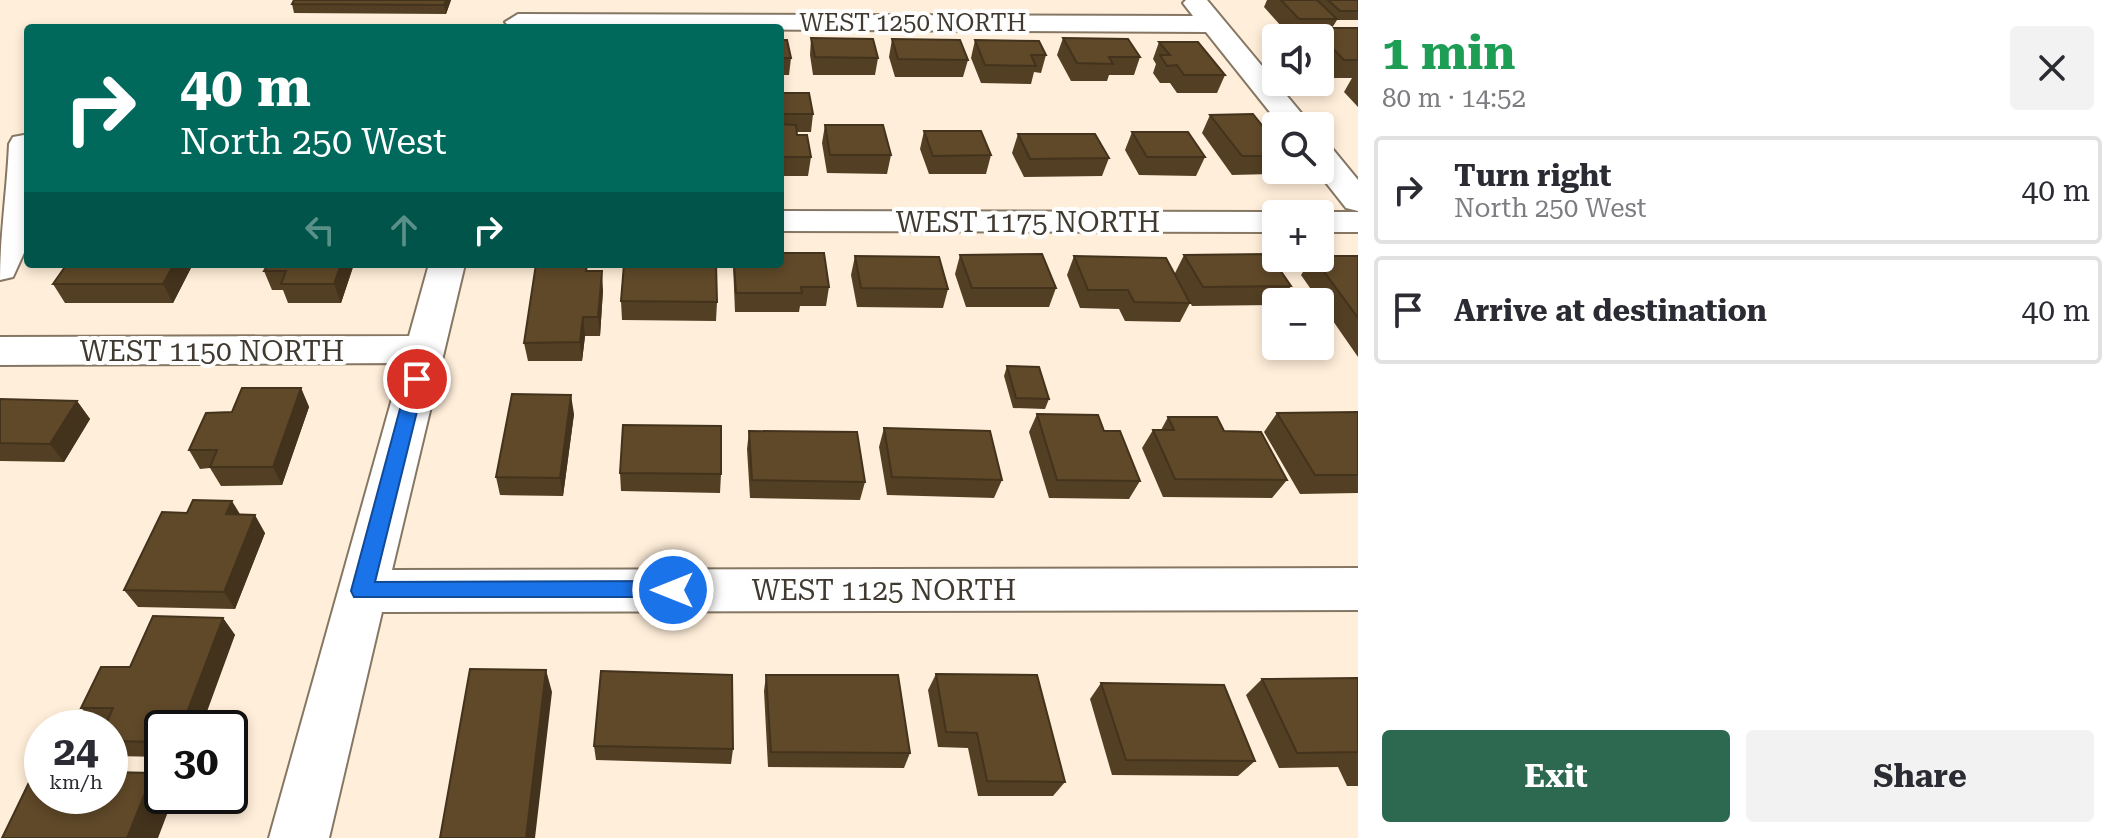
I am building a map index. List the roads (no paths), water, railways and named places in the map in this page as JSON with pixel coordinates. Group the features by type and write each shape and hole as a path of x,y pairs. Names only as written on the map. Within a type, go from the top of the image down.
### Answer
{"street":[{"path":"1194,0 1285,112"},
{"name":"WEST 1250 NORTH","path":"519,17 1213,24"},
{"path":"0,269 23,215 24,144"},
{"path":"1334,171 1358,201"},
{"name":"WEST 1175 NORTH","path":"784,221 1262,222"},
{"path":"1334,222 1358,222"},
{"path":"299,838 446,268"},
{"name":"WEST 1150 NORTH","path":"0,351 424,349"},
{"name":"WEST 1125 NORTH","path":"362,591 1358,589"}]}
